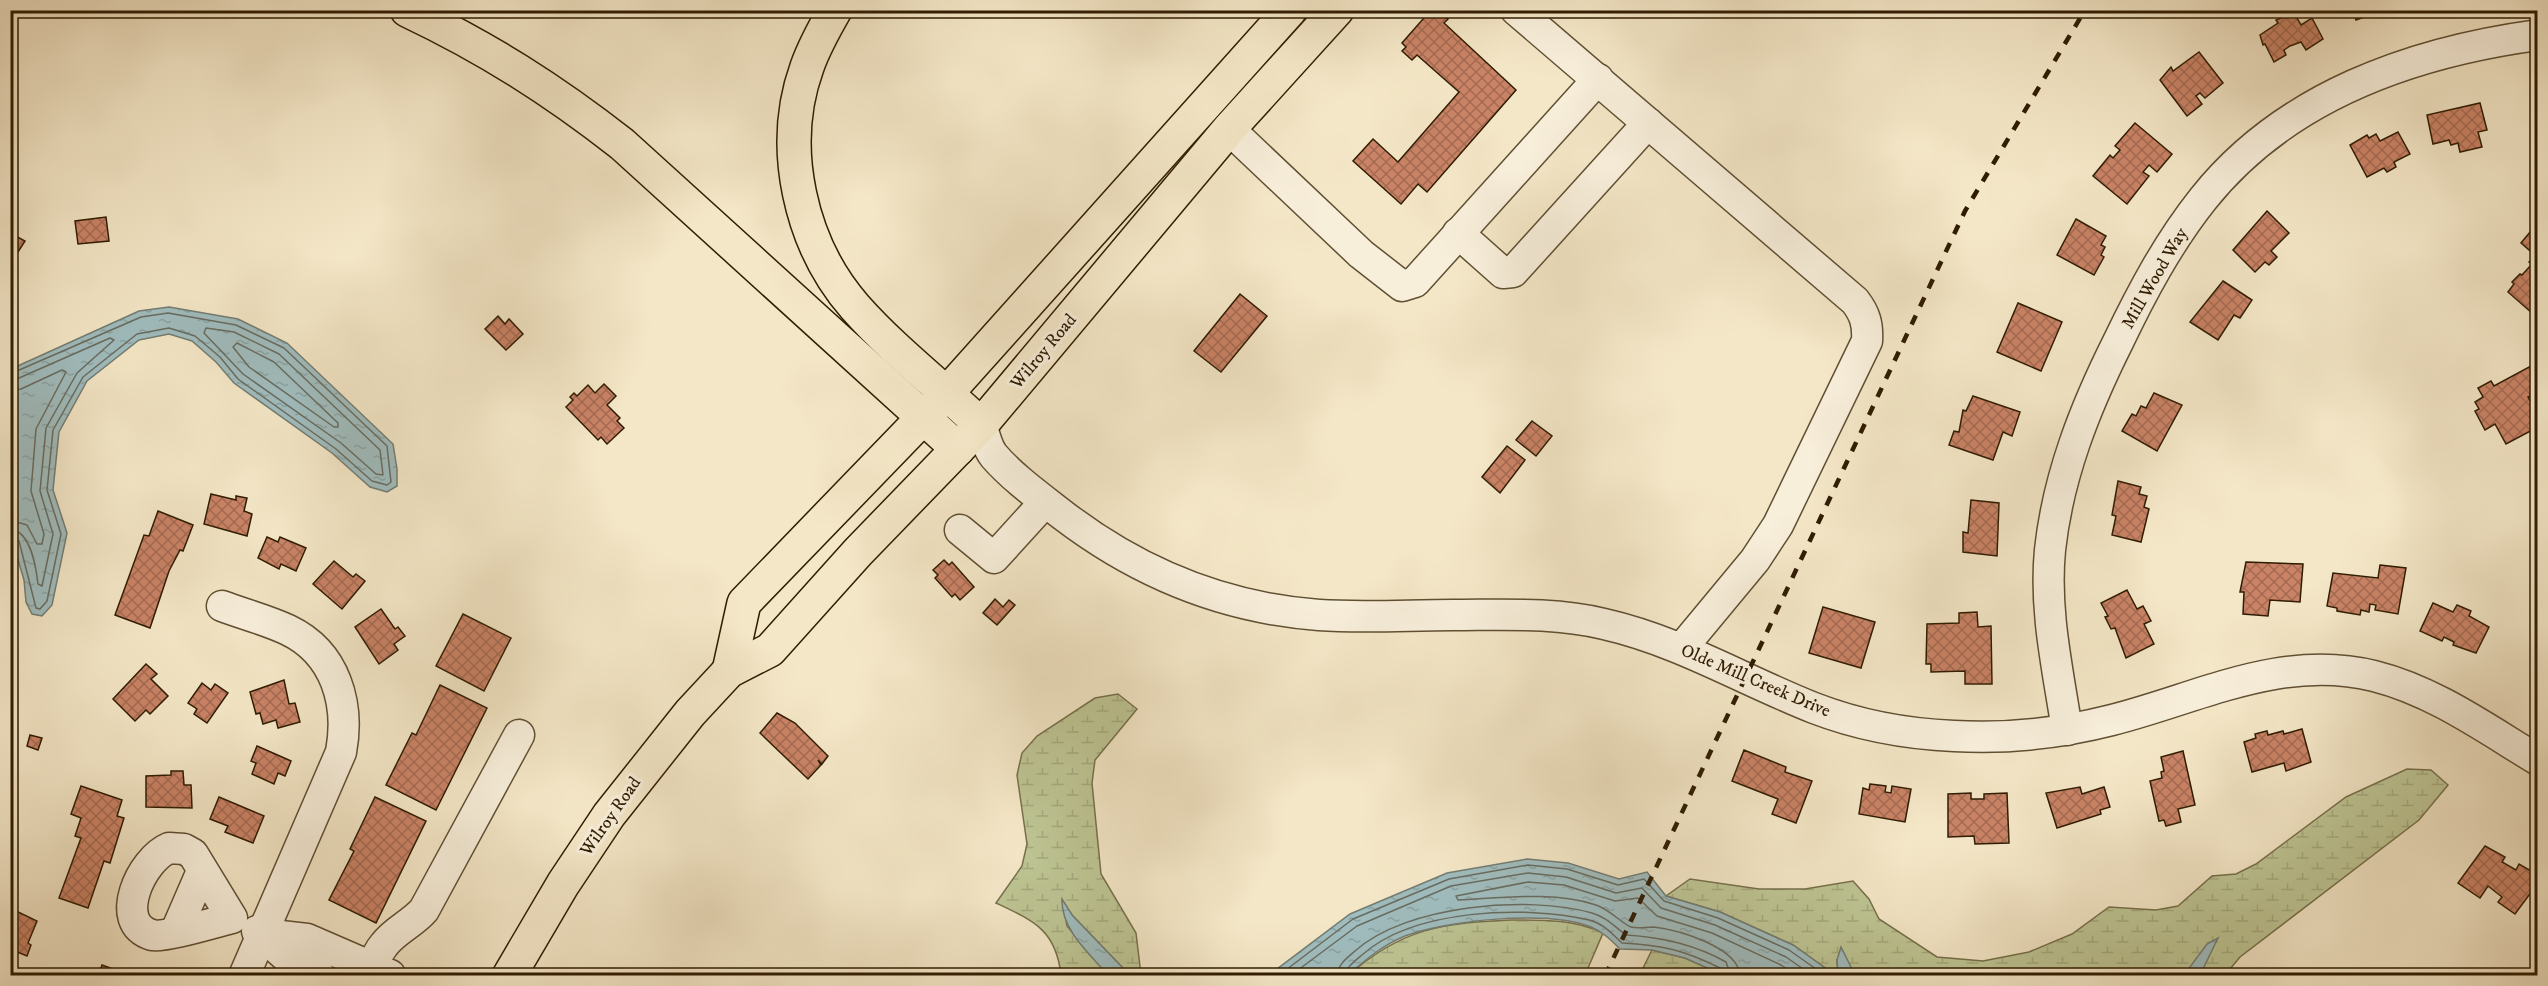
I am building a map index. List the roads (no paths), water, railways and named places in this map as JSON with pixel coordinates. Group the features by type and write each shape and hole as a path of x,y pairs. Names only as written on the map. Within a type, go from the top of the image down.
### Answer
{"main road":[{"path":"407,10 507,62 566,100 622,144 958,449"},
{"path":"835,10 819,38 806,69 799,101 795,143 804,214 817,248 834,278 855,306 947,393 986,439"},
{"name":"Wilroy Road","path":"729,671 744,603 947,393 1290,10"},
{"name":"Wilroy Road","path":"509,975 563,884 609,815 650,761 729,671 770,650 858,552 958,449 986,439 1228,129 1337,10"}],"street":[{"path":"1515,10 1855,301 1863,312 1868,327 1867,341 1778,525 1755,560 1682,648"},
{"name":"Mill Wood Way","path":"2067,730 2048,593 2050,550 2057,508 2072,448 2090,399 2144,288 2174,238 2203,198 2233,166 2266,138 2312,106 2355,83 2400,65 2437,54 2538,35"},
{"path":"1228,129 1361,254 1402,286 1415,282 1598,79"},
{"path":"1458,233 1503,273 1513,272 1648,123"},
{"name":"Olde Mill Creek Drive","path":"986,439 1045,502 1112,549 1193,590 1232,601 1321,615 1547,615 1592,621 1636,631 1682,648 1815,708 1904,732 1979,737 2067,730 2115,720 2258,675 2293,670 2336,670 2370,675 2404,685 2454,709 2538,760"},
{"path":"960,530 994,558 1045,502"},
{"path":"222,606 288,630 307,642 326,662 337,681 344,703 345,730 341,752 244,975"},
{"path":"263,934 307,939 377,973 384,945 399,930 413,923 424,910 519,735"},
{"path":"232,918 156,936 145,932 136,924 132,913 135,890 152,858 169,848 184,849 193,854 232,918 263,934 298,967 320,975"},
{"path":"177,931 202,871"}],"water":[{"path":"169,307 238,319 287,343 393,444 397,486 387,492 370,487 332,453 234,383 216,362 192,341 169,334 139,340 87,381 59,432 53,490 67,533 52,605 42,616 32,614 26,602 24,580 11,536 11,369 139,311"},
{"path":"1527,859 1568,863 1619,879 1647,872 1666,896 1720,912 1793,945 1835,975 1723,975 1685,958 1652,950 1620,949 1610,939 1591,927 1550,919 1524,918 1471,922 1423,930 1382,948 1348,975 1269,975 1350,914 1447,873"},
{"path":"1062,899 1072,915 1122,967 1122,975 1108,975 1085,949 1066,921"},
{"path":"2218,938 2201,973 2184,975 2207,944"},
{"path":"1841,947 1855,975 1835,975 1838,974 1837,960"}],"railway":[{"path":"1605,976 1965,211 2085,10"}]}
